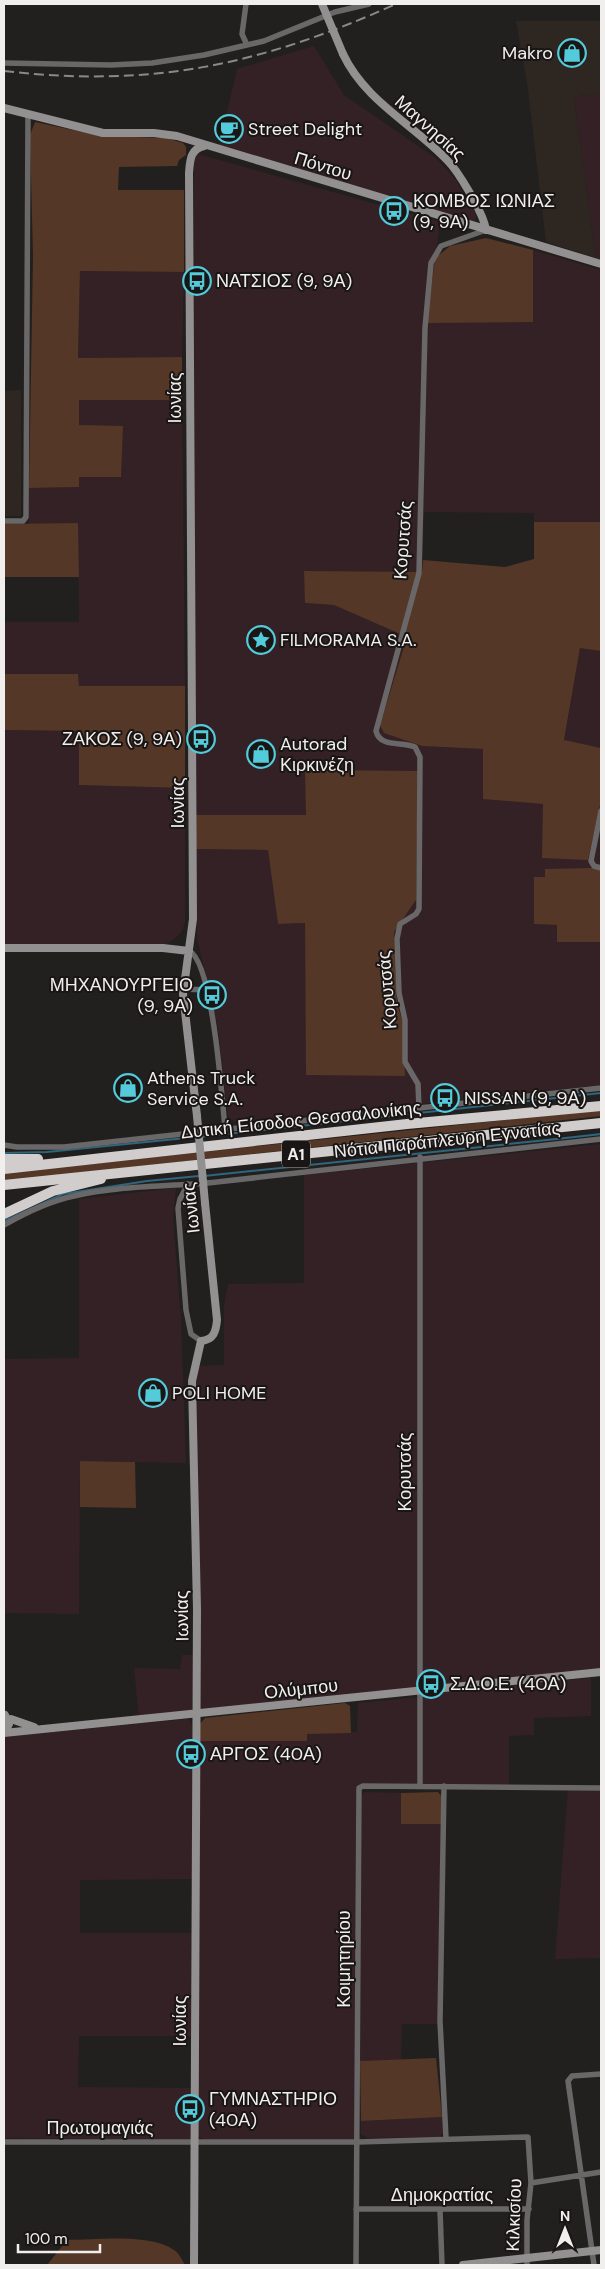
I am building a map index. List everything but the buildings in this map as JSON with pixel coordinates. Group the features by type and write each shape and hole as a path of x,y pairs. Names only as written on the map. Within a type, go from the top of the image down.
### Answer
{"highway":[{"name":"Δυτική Είσοδος Θεσσαλονίκης","path":"4,1169 407,1124 601,1106"},
{"name":"Δυτική Είσοδος Θεσσαλονίκης","path":"131,1170 601,1123"},
{"path":"4,1159 91,1160"},
{"path":"4,1214 53,1191 113,1177 131,1170"},
{"name":"Α1","path":"4,1184 131,1170"}],"street":[{"path":"246,4 242,34 247,45"},
{"name":"Μαγνησίας","path":"322,4 343,54 354,74 367,90 422,136 456,170 477,206 486,230"},
{"path":"4,63 82,66 152,63 204,55 247,45 293,31 336,12 369,4"},
{"name":"Πόντου","path":"4,108 103,133 166,134 601,264"},
{"path":"4,521 22,521 26,517 28,115"},
{"name":"Ιωνίας","path":"194,2265 198,1609 192,1381 201,1341 211,1338 216,1325 197,1116 183,989 190,951 193,910 189,173 192,155 198,147 204,146"},
{"name":"Κορυτσάς","path":"419,1108 418,1084 405,1062 405,1020 399,993 397,938 400,924 419,909 420,757 415,747 386,742 380,738 376,731 419,573 425,337 431,263 437,250 447,242 486,230"},
{"path":"601,812 591,861 594,866 601,868"},
{"path":"4,948 163,948 190,951 199,960 208,990 215,1033 225,1128"},
{"path":"183,989 208,990"},
{"path":"4,1145 16,1147 64,1146 601,1088"},
{"name":"Νότια Παράπλευρη Εγνατίας","path":"4,1225 73,1196 420,1157 601,1139"},
{"name":"Κορυτσάς","path":"420,1157 420,1786"},
{"path":"188,1184 180,1199 178,1208 185,1301 188,1327 194,1338 201,1341"},
{"name":"Ολύμπου","path":"4,1733 197,1715 601,1672"},
{"path":"7,1716 41,1729"},
{"path":"7,1716 16,1724 17,1732"},
{"path":"4,1733 9,1724 7,1716"},
{"name":"Κοιμητηρίου","path":"358,2142 359,1790 362,1786 420,1786"},
{"path":"420,1786 601,1788"},
{"path":"444,1786 440,2021 446,2138"},
{"path":"594,2265 597,2251 582,2175 568,2081 569,2078 574,2076 601,2074"},
{"name":"Πρωτομαγιάς","path":"4,2142 358,2142 528,2137"},
{"name":"Κιλκισίου","path":"527,2262 531,2183 528,2137"},
{"path":"356,2265 358,2142"},
{"path":"531,2183 601,2172"},
{"name":"Δημοκρατίας","path":"356,2209 529,2209"},
{"path":"440,2210 442,2265"},
{"path":"463,2265 527,2262 597,2251"}],"shaded area":[{"path":"516,21 601,21 601,93 574,97 596,258 546,242 527,82"},
{"path":"314,46 344,95 437,159 456,180 476,214 475,223 219,146 237,69"},
{"path":"601,93 601,260 596,258 574,97"},
{"path":"35,122 102,136 166,138 183,143 186,147 186,155 179,160 177,166 119,167 118,190 184,190 184,272 80,271 78,358 182,357 182,400 79,400 79,425 123,426 121,477 79,477 79,487 29,488 33,256 30,135"},
{"path":"198,154 440,222 427,322 533,322 533,250 601,270 601,522 534,522 534,513 424,512 422,572 304,572 306,603 334,605 407,637 380,725 422,746 483,749 543,804 588,860 601,801 601,870 546,869 545,877 534,878 534,924 557,925 558,942 601,942 601,1085 237,1123 228,1117 218,1027 197,938 196,849 268,850 278,924 305,923 307,1075 403,1022 397,1004 394,932 416,900 305,770 307,815 195,815 194,156"},
{"path":"486,238 533,250 533,322 427,323 435,258 450,246"},
{"path":"80,271 184,272 182,357 78,358"},
{"path":"21,390 21,516 4,516 4,391"},
{"path":"79,400 182,400 185,686 79,686 78,674 4,674 4,622 79,622 78,524 29,524 29,488 79,487"},
{"path":"534,522 601,522 601,651 580,648 564,740 601,748 601,801 588,860 542,858 543,804 483,799 483,749 422,746 384,733 380,725 407,637 334,605 305,603 304,571 422,572 423,560 505,567 534,559"},
{"path":"78,523 79,577 4,577 4,524"},
{"path":"580,647 601,651 601,748 564,741"},
{"path":"4,674 78,674 79,686 185,686 185,788 79,785 79,731 4,730"},
{"path":"4,730 79,731 79,785 185,788 185,922 182,931 173,940 164,945 4,945"},
{"path":"305,770 418,771 416,900 394,932 397,1004 403,1022 405,1076 306,1075 305,923 278,924 268,850 196,849 195,815 306,815"},
{"path":"592,868 601,870 601,942 557,942 557,925 534,924 534,877 545,877 545,869"},
{"path":"601,1110 601,1116 4,1181 4,1173"},
{"path":"601,1144 601,1670 200,1710 195,1380 199,1366 224,1365 224,1306 228,1284 304,1283 304,1175"},
{"path":"176,1188 173,1217 181,1320 186,1463 80,1461 79,1614 4,1613 4,1359 79,1358 79,1199"},
{"path":"80,1461 135,1462 136,1508 80,1507"},
{"path":"182,1655 194,1655 192,1711 139,1717 134,1668 180,1669"},
{"path":"591,1678 591,1716 534,1718 534,1735 509,1736 509,1786 357,1785 357,2136 353,2140 204,2140 198,2136 200,1741 307,1741 307,1733 357,1732 358,1703 421,1697 422,1694"},
{"path":"345,1703 350,1706 351,1733 307,1734 307,1741 200,1741 199,1725 205,1718"},
{"path":"190,1720 192,1725 192,1879 80,1880 80,1933 191,1933 191,2036 79,2036 78,2087 191,2088 192,2140 4,2138 4,1737"},
{"path":"568,1788 601,1788 601,1958 555,1959"},
{"path":"364,1792 401,1793 401,1824 441,1824 439,2024 402,2024 401,2060 360,2061 361,1797"},
{"path":"438,1792 442,1797 441,1824 401,1824 401,1793"},
{"path":"436,2058 442,2117 361,2121 360,2061"},
{"path":"442,2117 443,2133 439,2137 368,2138 361,2134 361,2121"},
{"path":"137,2239 151,2241 174,2250 185,2265 47,2265 67,2240"}],"waterway":[{"path":"200,1137 601,1093"},
{"path":"204,1176 601,1134"},
{"path":"4,1153 47,1152 196,1137"},
{"path":"4,1221 63,1194 147,1181 199,1176"}],"railway":[{"path":"4,71 58,76 109,76 158,73 205,67 298,43 396,4"}],"place":[{"name":"Makro","path":"572,53"},
{"name":"Street Delight","path":"229,129"},
{"name":"ΚΟΜΒΟΣ ΙΩΝΙΑΣ (9, 9Α)","path":"394,211"},
{"name":"ΝΑΤΣΙΟΣ (9, 9Α)","path":"197,281"},
{"name":"FILMORAMA S.A.","path":"261,640"},
{"name":"ΖΑΚΟΣ (9, 9Α)","path":"201,739"},
{"name":"Autorad Κιρκινέζη","path":"261,754"},
{"name":"ΜΗΧΑΝΟΥΡΓΕΙΟ (9, 9Α)","path":"212,995"},
{"name":"Athens Truck Service S.A.","path":"128,1088"},
{"name":"NISSAN (9, 9Α)","path":"445,1098"},
{"name":"POLI HOME","path":"153,1393"},
{"name":"Σ.Δ.Ο.Ε. (40Α)","path":"431,1684"},
{"name":"ΑΡΓΟΣ (40Α)","path":"191,1754"},
{"name":"ΓΥΜΝΑΣΤΗΡΙΟ (40Α)","path":"190,2109"}]}
